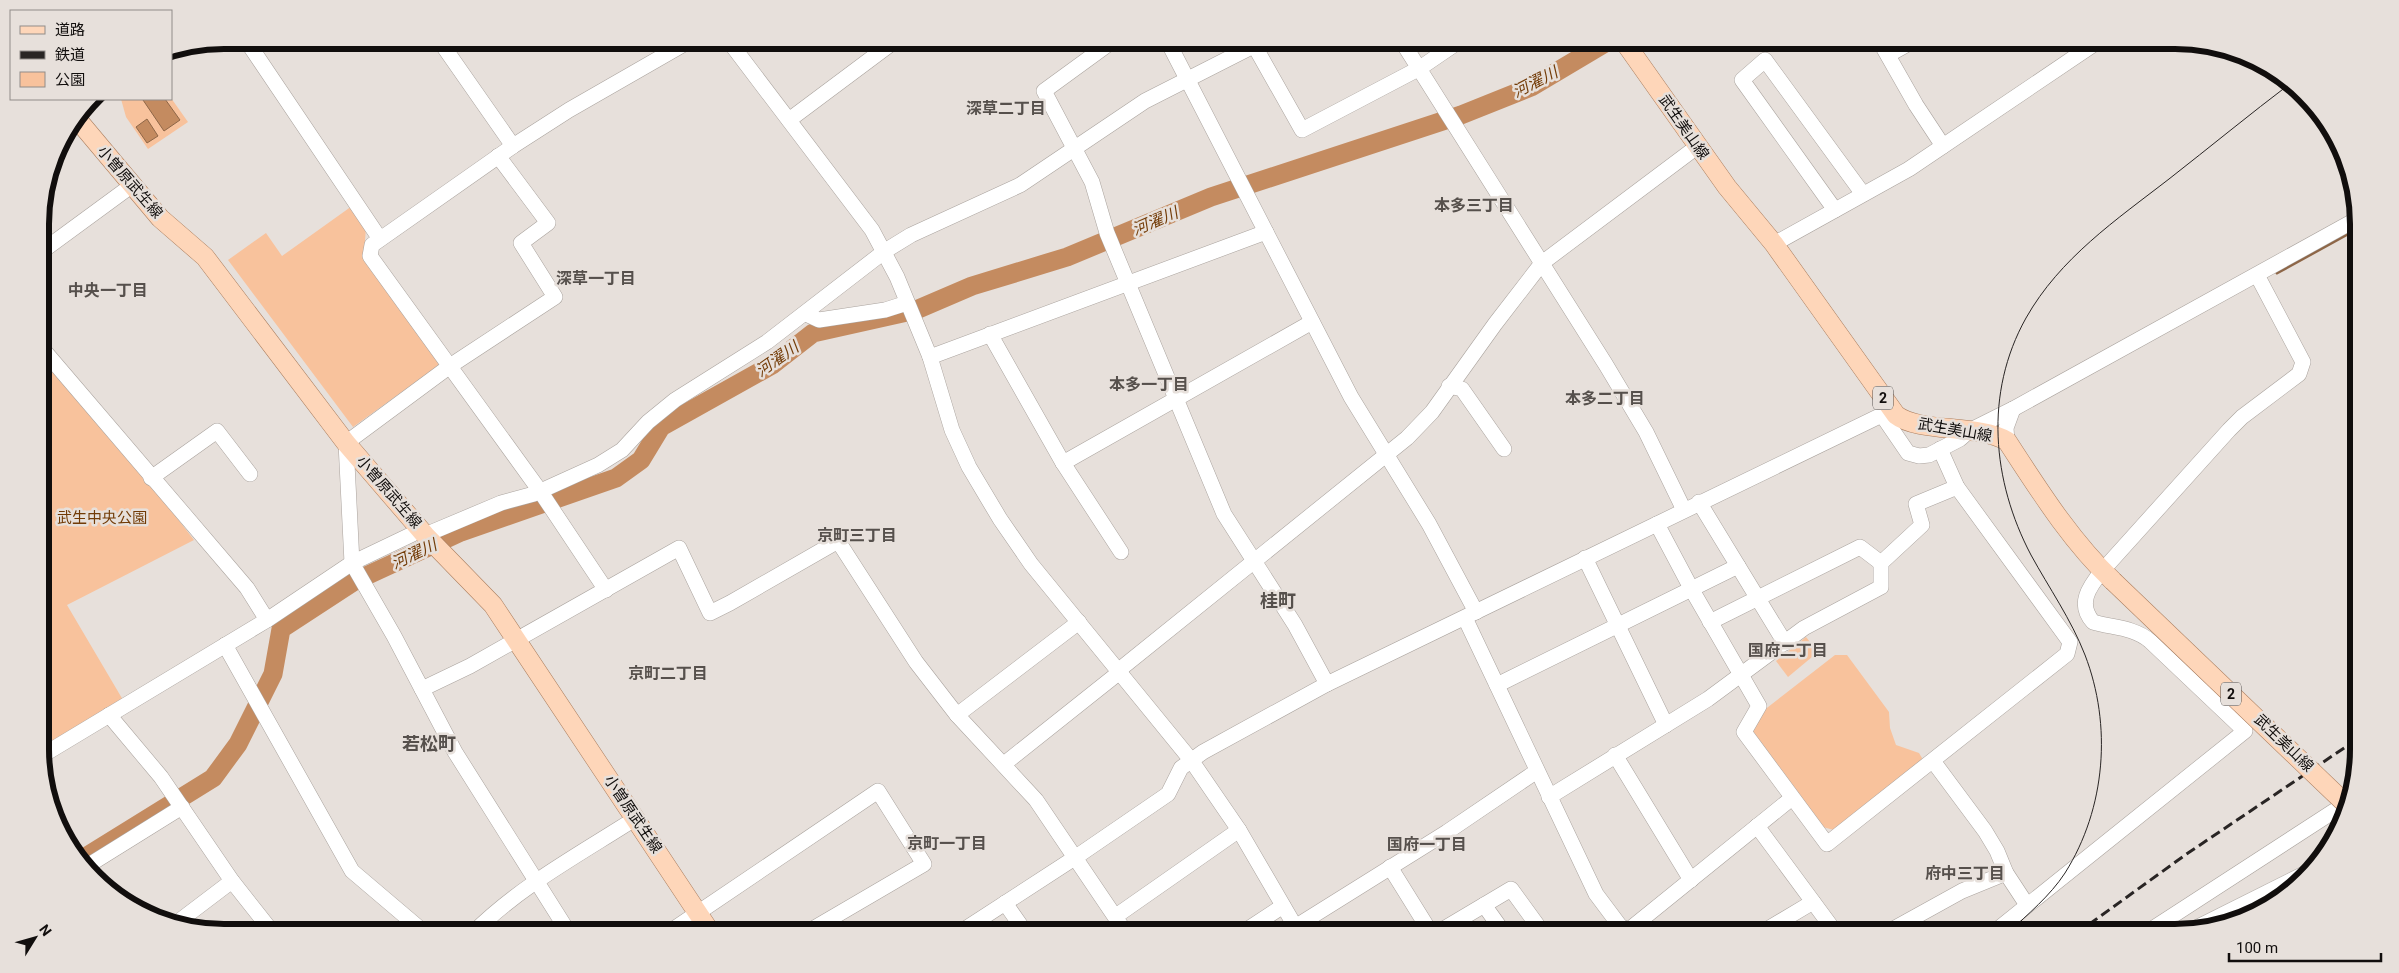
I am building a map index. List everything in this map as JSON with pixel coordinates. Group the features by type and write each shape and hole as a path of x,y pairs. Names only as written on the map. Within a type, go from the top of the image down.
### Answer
{"main road":[{"name":"武生美山線","path":"1630,49 1747,213 1774,244 1887,413 1908,422 1969,430 2007,441 2047,502 2108,576 2340,807"},
{"name":"小曽原武生線","path":"81,123 131,186 160,218 205,257 346,443 428,537 485,596 517,640 705,924"}],"street":[{"path":"252,49 380,239"},
{"path":"445,49 513,146"},
{"path":"606,590 540,491 370,256 372,246 380,239 498,156 569,110 675,49"},
{"path":"735,49 872,230 885,251 930,357 952,430 969,467 1015,542 1191,760 1240,830 1294,924"},
{"path":"789,120 881,49"},
{"path":"1102,49 1044,92 1092,182 1107,233 1224,514 1295,624 1327,684"},
{"path":"1172,49 1365,421 1429,524 1471,615 1497,685 1536,771 1596,894 1618,924"},
{"path":"49,751 267,620 352,563 428,537 501,503 540,491 598,465 622,450 648,422 676,400 767,342 806,314 885,251 911,235 1020,185 1145,101 1248,49"},
{"path":"1263,49 1302,130 1420,68 1448,49"},
{"path":"1407,49 1542,262 1646,432 1684,510"},
{"path":"1884,49 1916,105 1943,146"},
{"path":"1888,55 1899,49"},
{"path":"1774,244 1909,169 2087,49"},
{"path":"1836,210 1742,80 1765,60 1863,194"},
{"path":"1004,764 1387,454 1424,420 1542,262 1698,146"},
{"path":"498,156 548,223 521,243 555,297 450,366 346,443 352,563 455,752 563,924"},
{"path":"49,246 131,186"},
{"path":"973,924 1168,794 1181,768 1191,760 1250,725 1327,684 1658,524 1699,502 1887,413 1908,453 1918,456 1929,455 1960,440 1969,430 2013,409 2350,223"},
{"path":"930,357 1266,232"},
{"path":"2004,924 2245,731 2140,633 2093,622 2085,610 2088,590 2108,576 2236,424 2299,374 2303,362 2257,275"},
{"path":"806,314 818,320 885,310 907,303"},
{"path":"1062,463 1312,322"},
{"path":"990,334 1062,463 1121,552"},
{"path":"49,357 247,588 267,620"},
{"path":"1449,386 1462,389 1504,449"},
{"path":"2007,441 2006,428 2013,409"},
{"path":"151,478 217,431 250,474"},
{"path":"1658,524 1692,590 1759,706 1744,732 1827,844 2067,654 2070,642 1957,487 1940,449"},
{"path":"1549,797 1666,725 1740,676 1804,628 1881,587 1881,563 1922,524 1916,504 1957,487"},
{"path":"1699,502 1785,643"},
{"path":"422,689 470,666 679,548 710,613 838,541 893,628 957,715 1036,800 1121,924"},
{"path":"1710,622 1860,547 1881,563"},
{"path":"1585,558 1666,725"},
{"path":"1497,685 1618,627 1738,566"},
{"path":"957,715 1078,622"},
{"path":"225,645 352,871 413,924"},
{"path":"109,715 161,777 232,880 266,924"},
{"path":"1615,755 1691,880"},
{"path":"1933,761 1985,832 1997,851 2006,873 2027,905"},
{"path":"1306,924 1390,867 1447,832 1536,771"},
{"path":"682,924 878,791 924,864 821,924"},
{"path":"1639,924 1792,798"},
{"path":"91,864 182,807"},
{"path":"2159,924 2264,850 2339,811"},
{"path":"482,924 537,881 636,818"},
{"path":"1757,826 1829,924"},
{"path":"1116,916 1240,830"},
{"path":"1390,867 1425,924"},
{"path":"1902,924 1962,891 2006,873"},
{"path":"182,919 232,880"},
{"path":"2211,920 2290,881"},
{"path":"1451,924 1511,889 1536,924"},
{"path":"1776,924 1813,902"},
{"path":"1006,903 1020,924"},
{"path":"1484,905 1498,924"},
{"path":"1256,924 1283,906"}],"green space":[{"path":"172,99 188,122 148,149 126,117 121,100"},
{"path":"352,206 366,227 364,255 439,359 438,366 353,427 228,260 266,233 282,256"},
{"name":"武生中央公園","path":"49,364 150,483 194,540 67,605 123,700 49,746"},
{"path":"1806,637 1818,652 1788,677 1776,661"},
{"path":"1835,655 1847,655 1889,712 1890,728 1896,745 1919,753 1922,758 1921,763 1834,830 1819,826 1752,732 1763,711"}],"shaded area":[{"path":"143,100 166,100 180,120 164,131"},
{"path":"147,119 158,136 147,143 136,127"}],"waterway":[{"name":"河濯川","path":"86,857 213,778 238,744 273,674 281,629 353,582 461,532 616,478 641,460 661,427 772,365 813,333 916,310 972,286 1067,257 1211,197 1461,115 1531,87 1595,49"},
{"path":"2277,273 2350,233"}],"tram line":[{"path":"2017,924 2053,889 2065,873 2079,848 2096,794 2101,738 2099,709 2094,682 2085,655 2067,616 2031,555 2018,527 2001,467 1998,437 1999,406 2004,376 2013,347 2026,318 2040,296 2072,258 2109,225 2285,88"}],"railway":[{"path":"2089,924 2188,853 2350,744"}],"district":[{"name":"深草二丁目","path":"1006,108"},
{"name":"本多三丁目","path":"1474,205"},
{"name":"深草一丁目","path":"596,278"},
{"name":"中央一丁目","path":"108,290"},
{"name":"本多一丁目","path":"1149,384"},
{"name":"本多二丁目","path":"1605,398"},
{"name":"京町三丁目","path":"857,535"},
{"name":"桂町","path":"1278,600"},
{"name":"国府二丁目","path":"1788,650"},
{"name":"京町二丁目","path":"668,673"},
{"name":"若松町","path":"429,743"},
{"name":"京町一丁目","path":"947,843"},
{"name":"国府一丁目","path":"1427,844"},
{"name":"府中三丁目","path":"1965,873"}]}
